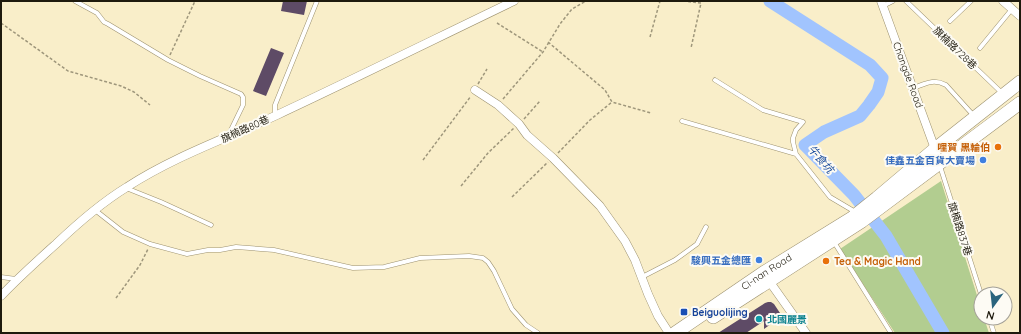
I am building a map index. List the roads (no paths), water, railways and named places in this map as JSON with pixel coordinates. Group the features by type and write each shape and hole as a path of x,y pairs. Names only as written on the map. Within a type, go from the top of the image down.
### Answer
{"main road":[{"path":"879,203 935,149 1020,82"},
{"path":"857,217 939,164 1020,103"},
{"name":"Ci-nan Road","path":"688,333 766,277 832,240 857,217"},
{"name":"Ci-nan Road","path":"675,333 766,277 857,217"}],"street":[{"name":"旗楠路80巷","path":"1,296 17,279 86,216 147,174 228,136 249,128 514,1"},
{"path":"1003,1 1020,16"},
{"name":"Changde Road","path":"882,4 935,149 939,164"},
{"path":"475,90 498,105 519,124 526,135 553,158 600,206 625,241 635,260 658,316 669,333"},
{"path":"766,277 806,333"}],"lane":[{"path":"75,1 97,13 104,22 168,60 241,94 244,101 243,105 228,136"},
{"path":"274,116 275,105 317,1"},
{"path":"882,4 893,1"},
{"name":"旗楠路728巷","path":"906,1 1003,94"},
{"path":"950,21 971,1"},
{"path":"980,48 1012,9"},
{"path":"715,80 763,110 803,122 796,130 793,142 796,154 830,197 852,210 857,217"},
{"path":"913,88 934,81 941,82 946,85 975,117"},
{"path":"682,121 796,154"},
{"name":"旗楠路837巷","path":"939,164 978,286"},
{"path":"125,188 161,202 211,225"},
{"path":"95,210 123,232 150,244 187,254 236,247 274,250 353,268 384,267 420,258 469,256 483,258 488,262 494,271 512,309 526,325 538,333"},
{"path":"642,277 675,260 696,244 706,226"},
{"path":"832,240 891,333"},
{"path":"1,276 17,279"}],"waterway":[{"name":"牛食坑","path":"770,1 870,65 882,78 878,92 860,116 824,132 805,145 854,195 886,236 943,333"}],"place":[{"name":"哩賀 黑輪伯","path":"998,147"},
{"name":"佳鑫五金百貨大賣場","path":"983,160"},
{"name":"駿興五金總匯","path":"759,260"},
{"name":"Tea & Magic Hand","path":"826,261"},
{"name":"Beiguolijing","path":"684,312"},
{"name":"北國麗景","path":"759,319"}]}
